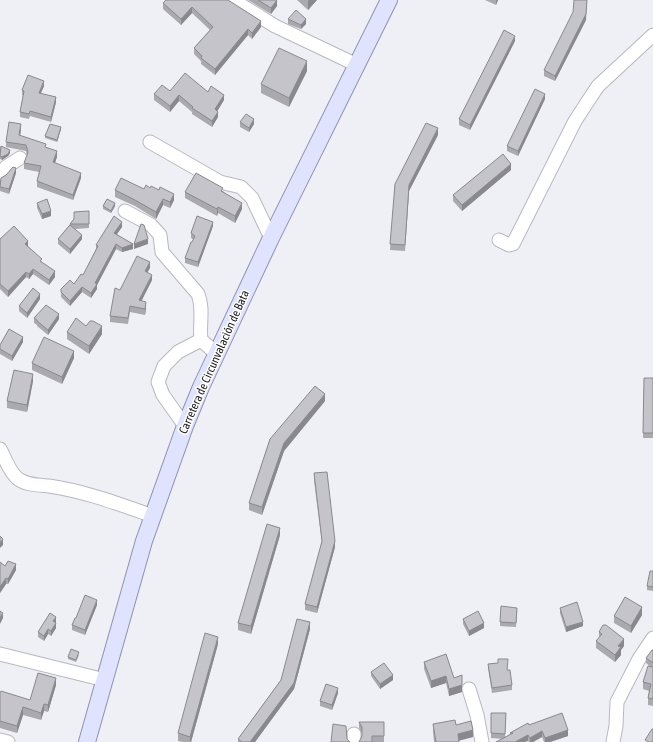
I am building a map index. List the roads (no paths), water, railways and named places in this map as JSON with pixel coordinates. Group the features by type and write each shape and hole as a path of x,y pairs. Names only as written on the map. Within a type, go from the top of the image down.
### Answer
{"main road":[{"name":"Carretera de Circunvalación de Bata","path":"87,742 153,516 185,426 270,238 389,0"}],"street":[{"path":"233,0 275,26 357,65"},
{"path":"499,240 509,245 513,244 575,121 598,86 653,35"},
{"path":"150,142 220,182 241,187 252,198 270,238"},
{"path":"0,175 6,167 20,158"},
{"path":"125,211 151,225 160,234 162,252 198,294 201,302 199,330 201,340 217,354"},
{"path":"185,426 163,395 158,382 164,366 178,352 201,340"},
{"path":"0,449 12,472 17,478 25,483 85,494 153,516"},
{"path":"613,742 616,726 617,702 639,659 653,638"},
{"path":"0,654 105,680"},
{"path":"469,688 477,715 482,742"},
{"path":"0,740 8,742"}]}
